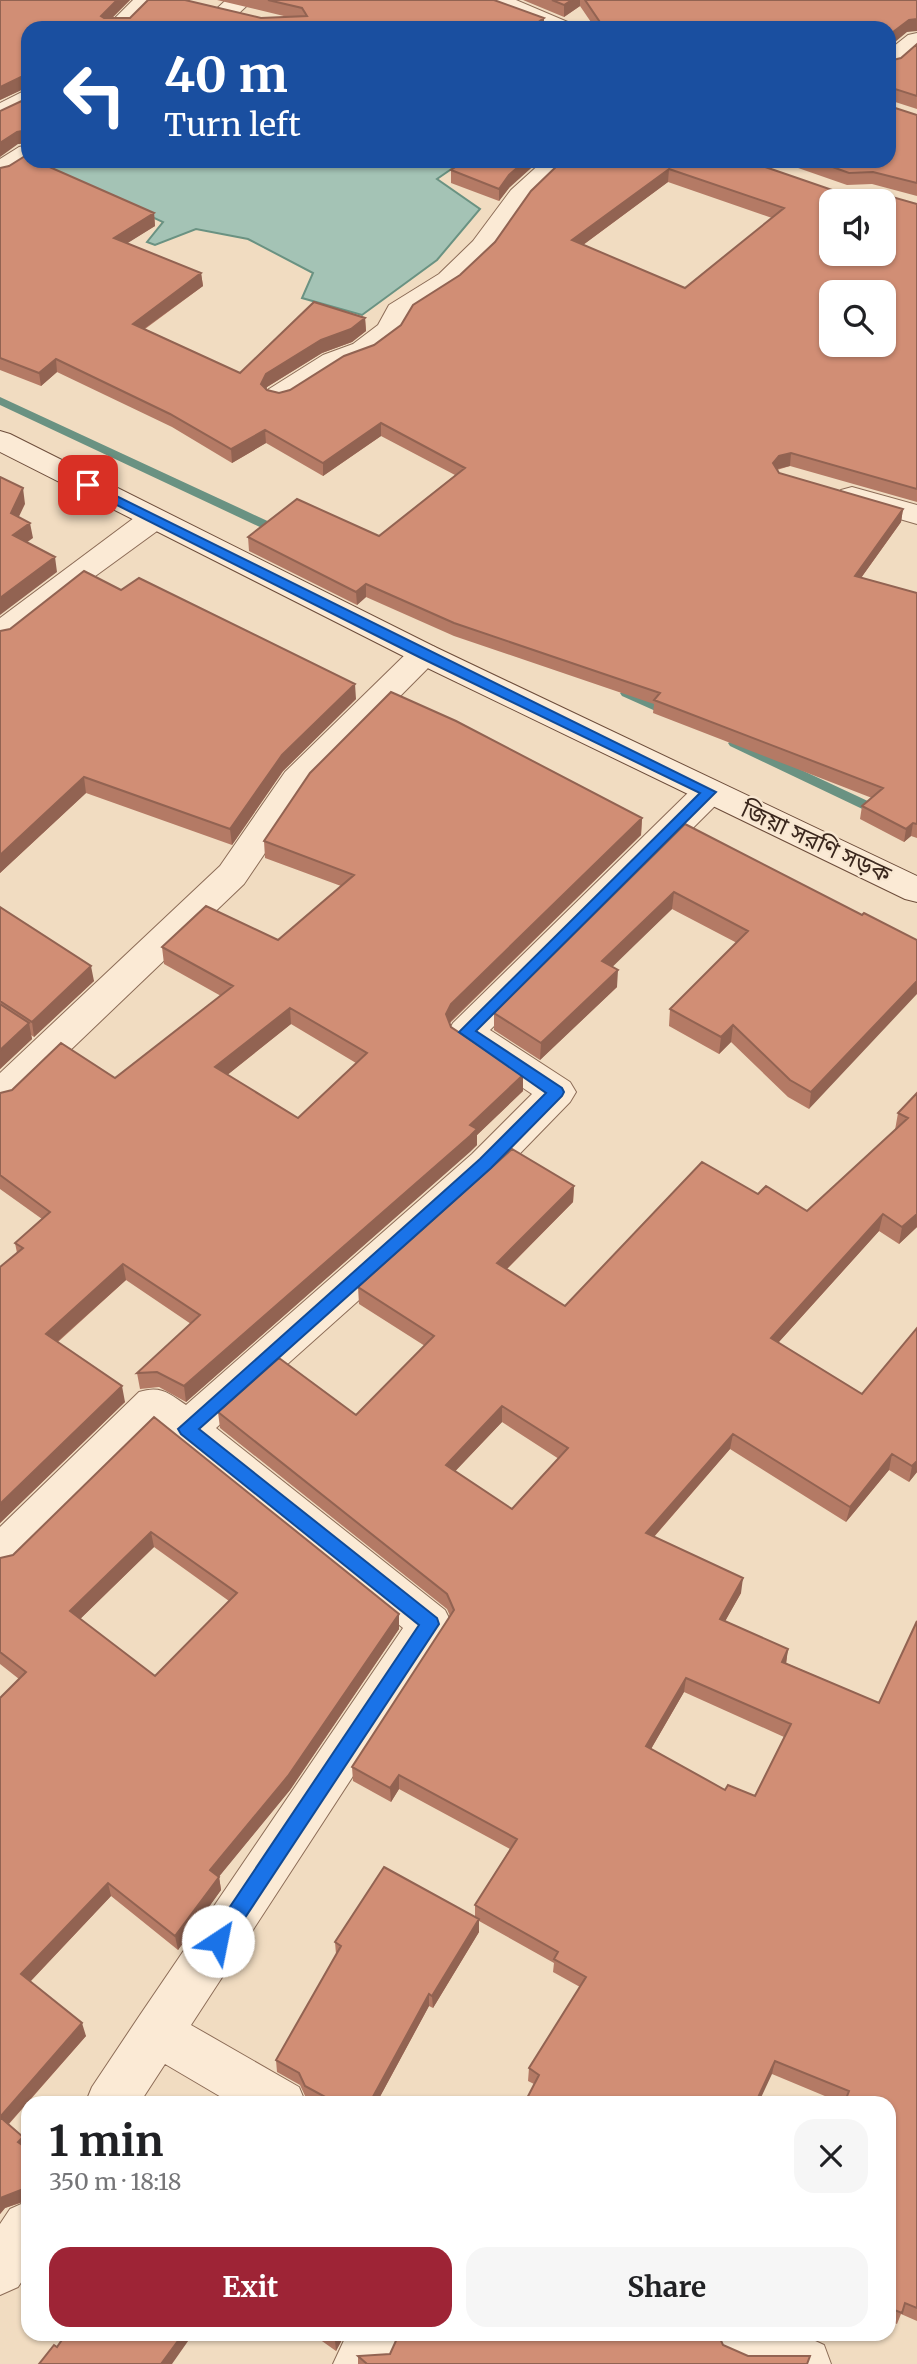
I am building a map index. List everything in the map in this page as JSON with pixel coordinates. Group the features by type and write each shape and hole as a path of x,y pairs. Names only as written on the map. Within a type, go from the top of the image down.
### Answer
{"street":[{"path":"124,21 147,0"},
{"path":"490,0 543,21"},
{"path":"205,17 241,10"},
{"path":"896,58 917,40"},
{"path":"0,114 21,101"},
{"path":"0,171 21,158"},
{"path":"279,395 333,361 363,350 390,330 399,311 449,279 483,247 520,196 550,168"},
{"name":"জিয়া সরণি সড়ক","path":"0,440 424,654 917,890"},
{"path":"828,489 917,515"},
{"path":"0,635 39,602 153,519"},
{"path":"0,1095 232,875 298,780 424,654"},
{"path":"187,1429 486,1164 556,1092 466,1032 709,792"},
{"path":"0,1555 154,1405 430,1624 115,2096"},
{"path":"157,2032 267,2096"},
{"path":"0,2269 21,2238"},
{"path":"359,2364 372,2341"},
{"path":"755,2341 805,2364"}],"shaded area":[{"path":"48,168 453,168 437,179 480,209 437,260 362,315 302,298 313,273 248,239 196,229 155,245 147,242 163,222"}],"building":[{"path":"0,0 117,0 101,16 130,18 148,0 185,0 261,18 307,16 302,8 268,0 494,0 544,18 540,21 21,21 21,77 0,87"},
{"path":"552,0 572,0 564,5"},
{"path":"585,0 917,0 917,19 909,20 896,30 896,21 599,21"},
{"path":"917,44 917,96 896,89 896,59"},
{"path":"21,101 21,131 0,143 0,111"},
{"path":"896,108 917,115 917,183 873,172 849,173 835,168 896,168"},
{"path":"21,158 21,168 52,168 154,213 114,238 201,273 133,324 240,373 314,302 365,318 351,329 321,340 266,374 261,384 267,390 279,393 290,390 344,356 374,345 401,325 413,305 460,275 495,242 531,191 555,168 768,168 829,189 819,189 819,266 896,266 896,198 917,204 917,489 791,453 779,456 773,463 779,473 903,509 855,576 917,593 917,824 913,823 906,829 862,806 883,788 654,700 660,693 454,623 366,584 356,592 248,537 297,499 379,536 465,468 381,423 323,463 265,430 231,449 170,414 56,359 39,373 0,358 0,168","holes":["669,169 784,208 685,288 572,240"]},
{"path":"454,168 517,168 499,189 451,170"},
{"path":"0,477 23,488 11,513 30,523 13,535 55,557 0,598"},
{"path":"84,571 121,590 139,578 355,684 282,755 230,829 84,777 0,855 0,631 10,629"},
{"path":"391,692 456,721 642,818 451,1004 446,1014 451,1027 523,1075 470,1125 477,1129 184,1386 157,1372 137,1373 200,1315 123,1264 46,1334 122,1386 0,1504 0,1267 23,1248 15,1243 50,1212 0,1175 0,1093 12,1090 61,1043 115,1078 233,986 162,947 206,906 278,940 354,875 264,841 310,773","holes":["290,1008 367,1053 298,1118 215,1067"]},
{"path":"685,824 862,915 864,913 917,940 917,981 811,1092 790,1080 733,1025 721,1037 670,1009 748,931 674,892 602,961 618,970 541,1043 494,1013"},
{"path":"0,907 91,966 32,1022 0,1001"},
{"path":"0,1004 29,1023 0,1050"},
{"path":"917,1093 917,1214 902,1227 883,1214 771,1338 862,1394 917,1328 917,1461 912,1466 892,1454 850,1507 733,1434 646,1533 743,1578 720,1619 788,1649 782,1662 879,1703 917,1621 917,2308 905,2303 902,2313 896,2311 896,2096 847,2096 849,2091 775,2061 759,2096 528,2096 539,2075 529,2068 586,1977 554,1959 558,1952 475,1905 517,1839 399,1775 390,1788 352,1767 454,1610 447,1594 218,1412 279,1358 356,1415 434,1336 358,1287 512,1149 574,1186 497,1263 565,1306 702,1162 758,1194 766,1186 807,1211 908,1118 898,1113","holes":["502,1406 568,1448 512,1509 446,1465","686,1678 791,1724 755,1796 728,1785 725,1790 646,1746"]},
{"path":"154,1417 399,1614 288,1776 210,1870 219,1877 175,1936 108,1883 21,1974 82,2023 0,2117 0,1698 26,1672 0,1652 0,1558 13,1555","holes":["151,1532 237,1593 155,1676 70,1611"]},
{"path":"384,1867 479,1919 432,1996 429,1994 373,2096 323,2096 305,2086 299,2073 276,2060 341,1946 335,1942"},
{"path":"0,2117 21,2135 18,2142 21,2144 21,2190 0,2198"},
{"path":"61,2341 178,2341 161,2364 39,2364 54,2345 57,2347"},
{"path":"396,2341 721,2341 723,2345 748,2356 810,2356 807,2364 367,2364 358,2356 390,2354"}],"waterway":[{"path":"0,401 283,533"},
{"path":"627,693 674,714"},
{"path":"735,743 917,830"}],"route":[{"path":"88,485 424,654 709,792 466,1032 556,1092 486,1164 187,1429 430,1624 218,1941"}]}
